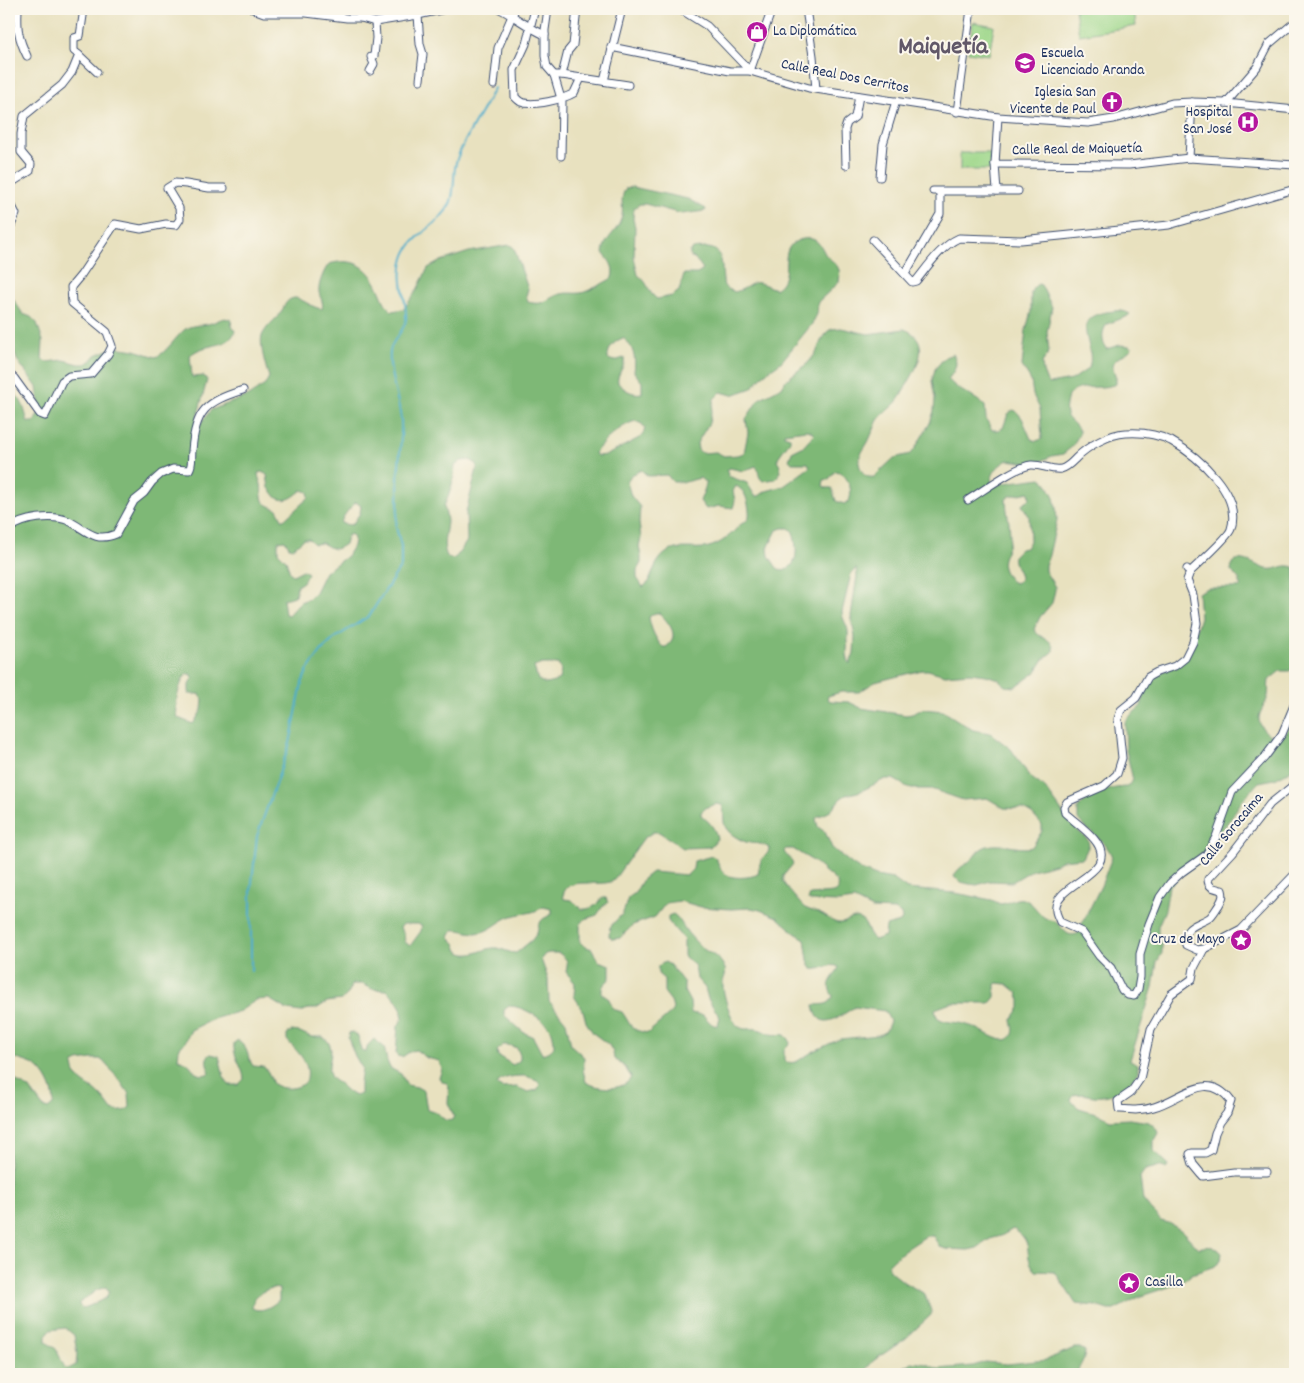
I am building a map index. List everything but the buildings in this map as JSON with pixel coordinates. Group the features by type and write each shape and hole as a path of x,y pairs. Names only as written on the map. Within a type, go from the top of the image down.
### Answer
{"street":[{"path":"18,9 17,29 26,56"},
{"path":"84,9 80,36 74,38 74,51 97,72"},
{"path":"253,9 264,12 306,12 360,18 376,22 445,9"},
{"path":"360,18 371,12 372,9"},
{"path":"500,9 514,12 530,28 545,35"},
{"path":"536,9 526,44 514,70 515,97 520,102 530,104 561,99 574,93 581,78"},
{"path":"548,9 545,35 547,67 554,75 561,99 561,156"},
{"path":"562,75 568,51 573,45 577,9"},
{"path":"604,81 622,9"},
{"path":"680,9 706,26 750,71 772,9"},
{"path":"806,9 816,89"},
{"path":"957,112 971,9"},
{"path":"494,85 498,48 514,12"},
{"path":"418,15 420,44 423,54 420,80"},
{"path":"370,72 374,64 371,57 374,56 376,22"},
{"path":"1226,103 1257,67 1269,44 1295,22"},
{"path":"9,29 17,29"},
{"name":"Calle Real Dos Cerritos","path":"612,47 730,72 750,71 816,89 998,118"},
{"path":"9,186 30,171 31,164 21,152 24,116 62,85 72,72 79,55"},
{"path":"554,75 628,85"},
{"path":"846,165 845,128 847,123 855,117 859,96"},
{"path":"880,177 883,144 896,101"},
{"path":"1189,158 1192,102"},
{"name":"Calle Real de Maiquetía","path":"1295,110 1226,103 1192,102 1172,103 1114,119 1088,123 998,118 995,164 1129,165 1189,158 1295,165"},
{"path":"995,164 997,191"},
{"path":"9,374 14,378 40,414 45,416 62,381 69,376 91,374 108,354 112,346 107,332 72,303 71,286 81,275 115,224 141,229 166,224 176,225 180,219 179,208 167,188 175,184 224,188"},
{"path":"873,240 912,282 916,281 943,249 959,238 1021,240 1169,225 1295,189"},
{"path":"904,274 940,214 937,191 1018,191"},
{"path":"9,200 16,214 9,230"},
{"path":"9,528 15,523 51,518 68,521 92,536 107,538 116,534 134,501 157,478 174,469 189,470 192,467 192,450 199,416 209,404 221,397 243,390"},
{"path":"968,500 1012,473 1030,465 1060,469 1071,464 1076,458 1104,439 1124,433 1148,433 1170,441 1204,465 1229,497 1234,516 1231,531 1188,571 1187,580 1193,596 1197,623 1193,642 1185,658 1175,666 1148,677 1136,698 1121,710 1118,719 1122,758 1117,774 1104,786 1067,802 1064,807 1065,813 1095,839 1101,858 1097,868 1057,901 1056,910 1060,922 1082,932 1099,956 1112,968 1122,990 1128,996 1134,996 1138,989 1140,954 1160,897 1176,878 1206,855 1216,837 1232,792 1265,757 1282,734 1295,703"},
{"name":"Calle Sorocaima","path":"1204,949 1197,950 1186,945 1185,939 1186,932 1194,925 1211,916 1223,898 1222,890 1211,888 1208,879 1233,852 1270,804 1295,784"},
{"path":"1267,1172 1234,1172 1203,1176 1193,1164 1190,1154 1205,1153 1211,1150 1220,1122 1227,1113 1231,1101 1218,1088 1209,1085 1201,1086 1156,1107 1139,1111 1119,1109 1118,1101 1131,1092 1140,1079 1151,1029 1171,994 1192,979 1194,968 1204,949 1241,930 1295,874"}],"green space":[{"path":"1075,9 1134,9 1136,26 1079,35"},
{"path":"973,22 994,26 989,55 968,52"},
{"path":"960,153 990,153 990,170 960,170"},
{"path":"632,187 688,199 706,209 705,211 682,214 645,204 640,204 634,208 634,257 638,275 657,299 672,296 679,291 684,274 697,274 702,271 703,269 698,262 690,256 690,251 695,249 705,248 717,251 721,261 724,286 735,292 754,283 760,283 775,289 784,278 787,252 795,242 801,240 811,239 817,241 825,254 839,269 839,282 818,302 817,314 812,324 781,362 764,374 752,388 732,395 721,392 714,399 709,423 697,443 698,450 702,453 716,452 724,456 744,453 748,433 746,419 759,399 782,387 786,380 808,363 828,331 841,328 868,334 904,329 913,333 918,339 920,346 919,361 916,369 898,400 877,422 859,458 863,473 867,476 874,477 894,458 910,454 914,450 930,423 934,411 935,398 932,381 935,369 945,357 953,354 956,361 955,367 948,379 956,387 985,406 986,419 992,430 1003,428 1008,414 1013,410 1022,418 1031,439 1036,441 1042,439 1040,409 1033,395 1031,381 1022,366 1033,288 1038,284 1041,285 1052,307 1047,332 1049,352 1042,363 1043,372 1049,384 1072,380 1089,368 1090,350 1086,333 1088,320 1095,315 1107,312 1121,311 1130,314 1107,324 1103,333 1106,349 1120,345 1132,348 1112,365 1116,384 1078,389 1068,396 1066,414 1080,432 1073,446 1063,454 1052,456 1037,463 1008,460 996,469 991,483 995,486 1041,478 1046,482 1054,497 1057,520 1045,571 1055,590 1052,603 1040,617 1034,629 1040,636 1052,644 1053,652 1044,659 1035,673 1015,687 1006,686 998,679 986,675 970,673 945,675 922,670 875,682 859,692 841,692 828,696 827,699 849,702 861,708 906,715 923,709 943,711 973,730 990,733 1011,749 1030,777 1045,788 1071,824 1088,840 1089,845 1083,858 1062,860 1055,864 1032,870 1012,882 990,881 977,885 961,882 954,877 955,874 981,849 993,845 1020,848 1032,847 1042,831 1042,825 1032,814 1023,809 1004,808 987,798 963,800 931,789 911,789 893,779 885,779 861,791 846,795 829,812 816,819 818,827 825,832 832,848 861,870 876,876 893,879 907,889 955,893 992,900 1000,904 1023,899 1030,903 1044,917 1056,922 1068,934 1077,934 1101,886 1112,857 1102,841 1078,819 1078,808 1094,796 1107,790 1127,787 1133,780 1126,750 1125,722 1141,706 1146,689 1154,677 1187,657 1200,617 1198,593 1208,588 1239,588 1241,586 1239,579 1231,571 1232,563 1236,560 1249,561 1267,569 1285,566 1295,568 1295,668 1289,671 1280,671 1269,680 1268,696 1260,714 1259,722 1271,736 1280,737 1295,722 1295,768 1275,779 1259,782 1242,801 1201,859 1169,886 1165,910 1158,926 1162,953 1157,962 1153,987 1130,1060 1138,1064 1138,1072 1125,1087 1114,1093 1101,1096 1077,1094 1071,1100 1079,1108 1099,1114 1110,1120 1130,1119 1149,1122 1156,1128 1158,1133 1154,1140 1154,1151 1168,1164 1168,1167 1166,1169 1161,1166 1145,1170 1140,1177 1143,1200 1161,1221 1169,1223 1182,1231 1198,1248 1211,1247 1220,1250 1222,1252 1221,1261 1215,1266 1192,1274 1181,1283 1141,1296 1114,1310 1108,1310 1096,1306 1076,1304 1055,1272 1036,1271 1029,1260 1025,1239 1013,1229 1001,1236 990,1239 977,1248 968,1250 940,1247 933,1236 926,1236 901,1253 888,1265 889,1270 905,1283 925,1294 931,1315 905,1339 873,1361 862,1374 9,1374 9,1070 17,1082 29,1088 43,1107 48,1109 53,1105 53,1094 45,1076 37,1067 9,1056 9,391 14,393 20,400 28,422 34,422 40,411 37,387 17,360 9,337 9,293 23,314 31,317 37,323 43,341 42,359 46,362 64,360 85,364 96,355 115,347 135,350 156,357 187,328 224,318 231,320 235,331 233,336 221,344 200,349 190,355 192,377 204,376 207,380 195,426 199,425 211,410 248,396 265,385 269,377 261,344 264,332 291,299 297,298 322,309 319,285 323,273 329,264 339,262 355,263 368,271 385,303 392,311 404,309 417,290 428,268 441,261 469,252 510,245 514,248 528,289 526,296 528,302 539,303 556,295 583,292 612,278 611,264 603,253 605,244 622,217 623,197 626,188","holes":["623,338 630,345 635,362 634,372 642,382 642,393 629,391 618,383 618,376 624,364 624,358 614,361 608,359 612,346","635,421 642,424 645,428 641,437 607,455 597,456 595,453 613,434","806,430 811,431 814,435 804,446 792,452 789,460 792,463 808,463 810,467 784,486 755,496 747,483 728,476 727,470 730,468 743,471 756,466 763,481 775,479 781,472 777,461 790,441 790,437 784,435 784,433","470,460 477,464 466,512 467,541 453,559 448,558 445,549 444,540 447,522 444,506 454,476 455,466 461,461","641,470 648,476 667,475 673,482 685,482 700,478 706,483 700,501 706,509 719,506 733,508 735,501 733,491 736,486 743,491 748,504 749,515 747,520 717,544 703,548 679,548 669,551 658,561 649,582 643,587 637,578 637,570 641,563 639,546 641,538 639,523 640,507 631,496 627,482 631,475","835,471 839,472 846,478 850,487 849,501 844,504 836,501 832,488 823,486 824,480 829,479","263,472 267,475 269,488 277,498 288,499 302,490 308,492 309,497 284,520 277,509 267,505 263,500 258,473","1029,492 1030,499 1022,505 1029,516 1030,541 1026,548 1020,549 1014,555 1014,562 1020,580 1016,583 1007,576 1002,565 1010,535 1006,499 1010,496","356,502 361,506 360,513 352,525 341,523 347,511","789,528 793,532 796,543 795,560 792,565 783,571 777,568 769,556 768,548 777,530","351,534 354,538 353,546 347,556 325,572 314,594 300,602 288,615 285,614 283,599 295,596 297,586 303,582 308,573 303,570 293,575 290,573 286,560 278,552 278,541 285,540 289,547 293,548 304,539 309,539 314,544 322,543 331,548 338,548 345,544 347,536","856,568 857,576 851,616 855,637 854,653 850,664 847,653 848,631 842,612 851,574","659,613 670,625 673,639 666,647 663,647 652,629 649,617","542,664 558,664 561,671 559,679 546,684 538,680 534,667","187,674 191,674 193,677 189,685 189,694 199,694 203,699 202,710 193,724 178,718 176,708 184,678","716,804 722,805 725,826 730,833 744,841 762,844 769,848 760,863 758,874 745,877 726,875 712,856 694,861 693,869 687,875 652,872 643,879 635,893 628,898 623,913 610,927 609,936 612,939 620,938 633,925 655,917 666,903 680,901 701,907 751,908 760,910 777,917 805,939 808,960 812,969 832,965 839,967 829,988 833,996 832,999 826,1004 814,1005 816,1014 820,1019 825,1021 837,1018 855,1007 885,1011 890,1021 886,1031 879,1035 840,1039 796,1062 789,1063 784,1060 784,1050 790,1044 789,1039 785,1035 770,1034 758,1029 742,1028 735,1023 724,993 725,971 723,964 703,949 673,914 668,916 668,921 684,940 684,956 695,966 697,979 705,988 708,999 720,1017 718,1025 711,1024 703,1015 691,1013 690,1002 684,991 684,983 670,965 665,962 658,966 658,974 664,979 664,992 671,1001 673,1009 670,1014 648,1033 634,1029 622,1012 613,1009 609,999 602,994 603,986 610,978 610,965 598,961 592,949 580,942 580,925 585,919 597,915 603,906 608,903 606,898 602,898 593,907 581,909 572,900 564,899 563,895 566,889 571,885 613,881 643,839 653,832 659,832 683,848 710,847 717,839 711,825 701,815 701,812 707,807","786,849 793,849 813,861 837,882 838,890 833,893 810,895 808,900 839,902 854,900 872,909 895,910 901,914 902,919 900,922 886,926 885,936 874,940 864,923 859,919 854,918 843,923 836,923 821,914 805,908 783,882 783,876 793,864 784,851","543,907 552,909 552,914 539,923 537,933 532,940 516,953 497,948 473,954 463,953 458,951 455,943 449,937 453,930 473,933 481,932 507,918","403,924 418,924 422,926 421,931 410,946 405,942 404,934 400,928","559,953 567,961 566,972 575,983 574,996 583,1010 586,1022 593,1033 609,1045 614,1059 625,1067 631,1077 628,1082 610,1088 586,1082 583,1070 584,1057 571,1045 566,1022 549,1001 548,979 541,959 545,954","354,984 363,984 372,989 386,990 395,998 401,1008 403,1018 398,1026 396,1054 402,1057 416,1050 427,1058 439,1061 442,1069 439,1078 442,1082 447,1083 449,1088 448,1103 454,1116 452,1120 446,1120 437,1113 427,1110 424,1091 407,1085 401,1074 390,1068 384,1047 374,1039 368,1045 366,1052 363,1052 358,1036 351,1032 348,1038 362,1068 360,1094 355,1096 331,1077 329,1071 331,1051 328,1041 323,1037 311,1037 300,1032 291,1031 287,1034 287,1040 303,1059 307,1069 306,1082 294,1088 273,1084 264,1067 253,1066 246,1048 238,1040 234,1043 234,1048 244,1079 238,1085 229,1085 224,1077 219,1056 211,1054 207,1058 210,1073 201,1075 195,1072 189,1064 178,1059 179,1049 191,1030 213,1019 240,1011 256,1000 269,999 287,1010 301,1012 308,1009 316,1009 327,1002 341,1000 348,994 351,985","995,984 1007,984 1017,992 1020,1000 1020,1008 1012,1019 1013,1034 1010,1038 1001,1040 972,1027 944,1021 937,1017 935,1009 951,1003 990,1003 995,997","509,1006 525,1010 545,1023 551,1031 554,1047 542,1054 533,1037 523,1032 504,1015 504,1010","503,1045 517,1048 520,1060 513,1065 498,1056 497,1051","100,1059 129,1094 130,1107 121,1111 112,1110 101,1096 76,1075 73,1064 78,1061","526,1076 537,1080 540,1085 537,1090 528,1092 517,1087 502,1088 497,1085 509,1077","106,1287 109,1291 106,1298 82,1308 79,1303 97,1290","272,1288 279,1289 279,1300 262,1310 252,1308 252,1304 258,1295","65,1328 74,1335 77,1353 76,1365 68,1369 65,1368 56,1349 46,1342 46,1336 50,1330"]},
{"path":"1074,1348 1080,1348 1085,1351 1078,1374 893,1374 912,1362 927,1364 938,1369 973,1366 985,1362 1007,1364 1046,1360"}],"waterway":[{"path":"251,971 251,891 257,836 290,743 302,683 307,671 322,650 335,638 369,616 401,566 401,546 396,527 401,420 392,378 390,352 406,319 402,281 404,258 413,242 440,218 450,204 457,159 494,88"}],"place":[{"name":"La Diplomática","path":"757,32"},
{"name":"Escuela Licenciado Aranda","path":"1025,63"},
{"name":"Iglesia San Vicente de Paul","path":"1112,102"},
{"name":"Hospital San José","path":"1248,122"},
{"name":"Cruz de Mayo","path":"1241,940"},
{"name":"Casilla","path":"1129,1283"}],"district":[{"name":"Maiquetía","path":"943,48"}]}
